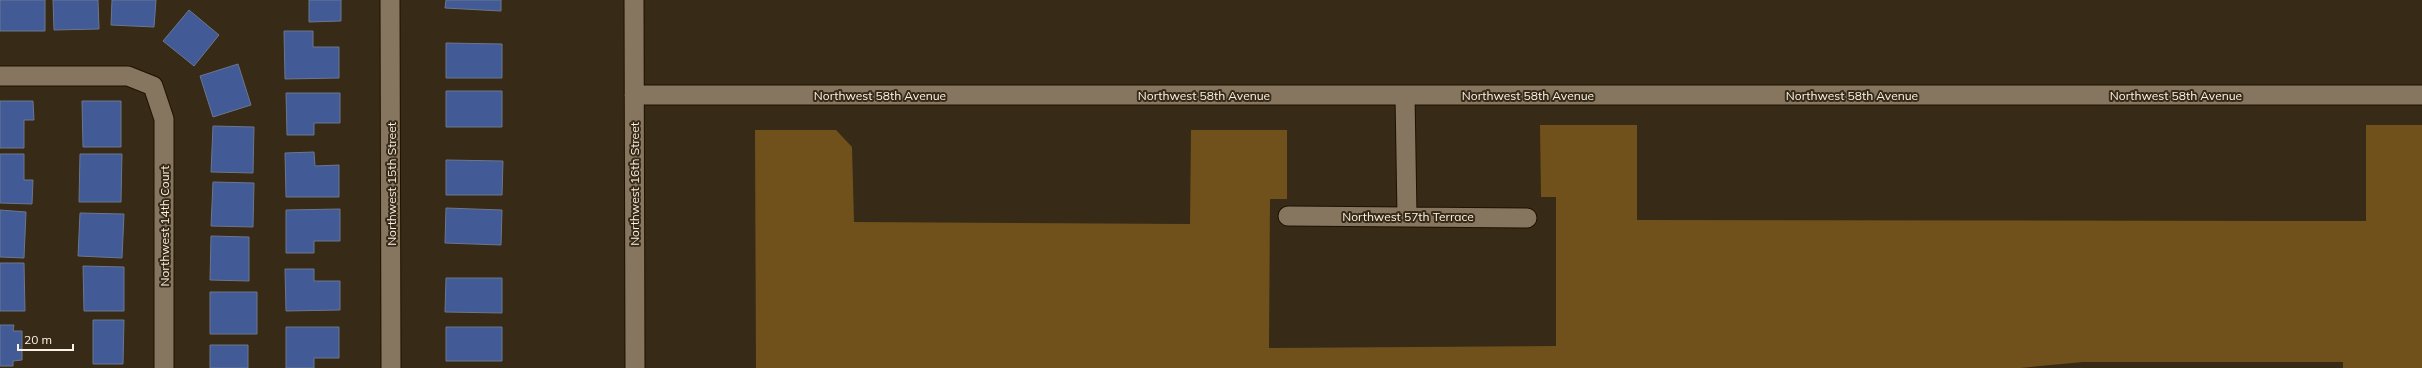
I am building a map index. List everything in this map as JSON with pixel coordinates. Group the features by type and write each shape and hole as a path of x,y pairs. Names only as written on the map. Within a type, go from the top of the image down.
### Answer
{"street":[{"name":"Northwest 15th Street","path":"390,0 391,368"},
{"name":"Northwest 16th Street","path":"634,0 635,368"},
{"name":"Northwest 14th Court","path":"0,76 128,76 153,86 164,119 164,368"},
{"name":"Northwest 58th Avenue","path":"634,95 2422,95"},
{"path":"1404,95 1407,216"},
{"name":"Northwest 57th Terrace","path":"1288,216 1527,218"}],"shaded area":[{"path":"1540,125 1637,125 1637,220 2366,221 2366,125 2422,125 2422,368 2343,368 2343,362 2083,362 2020,368 756,368 755,130 836,130 852,147 854,222 1190,224 1191,130 1287,130 1287,199 1270,199 1269,348 1556,346 1556,197 1541,197"}],"building":[{"path":"0,0 45,0 45,31 0,31"},
{"path":"53,0 98,0 99,29 54,30"},
{"path":"112,0 156,0 154,27 111,25"},
{"path":"309,0 341,0 341,21 309,22"},
{"path":"446,0 501,0 501,11 445,8"},
{"path":"189,10 219,35 194,66 163,41"},
{"path":"284,31 313,31 313,47 339,47 339,78 285,79"},
{"path":"446,43 502,44 502,78 446,78"},
{"path":"238,64 251,105 213,117 200,76"},
{"path":"446,91 502,91 502,127 446,127"},
{"path":"286,93 340,93 340,123 314,123 314,135 287,135"},
{"path":"0,101 33,101 34,120 24,120 24,148 0,148"},
{"path":"82,101 121,101 121,147 83,147"},
{"path":"213,126 254,127 253,173 211,172"},
{"path":"314,152 315,166 339,165 339,197 286,197 285,153"},
{"path":"0,154 24,154 24,180 33,180 32,204 0,203"},
{"path":"80,154 122,154 121,202 79,202"},
{"path":"446,160 503,161 502,195 446,195"},
{"path":"213,182 254,183 253,227 211,226"},
{"path":"446,208 502,210 501,245 445,243"},
{"path":"340,209 340,241 314,241 314,253 286,253 286,210"},
{"path":"0,210 26,212 24,258 0,257"},
{"path":"80,213 124,214 122,258 78,256"},
{"path":"211,236 249,237 249,281 210,280"},
{"path":"0,263 24,263 25,311 0,311"},
{"path":"83,266 124,267 124,311 84,311"},
{"path":"285,269 314,269 314,281 340,281 340,310 286,311"},
{"path":"446,278 502,278 502,313 445,312"},
{"path":"210,292 257,292 257,334 210,334"},
{"path":"93,320 124,320 123,364 93,364"},
{"path":"0,325 14,325 13,331 22,331 22,360 13,361 13,366 0,366"},
{"path":"286,327 339,327 339,358 314,358 314,368 286,368"},
{"path":"446,327 502,327 502,361 446,361"},
{"path":"210,345 248,345 248,368 210,368"}]}
